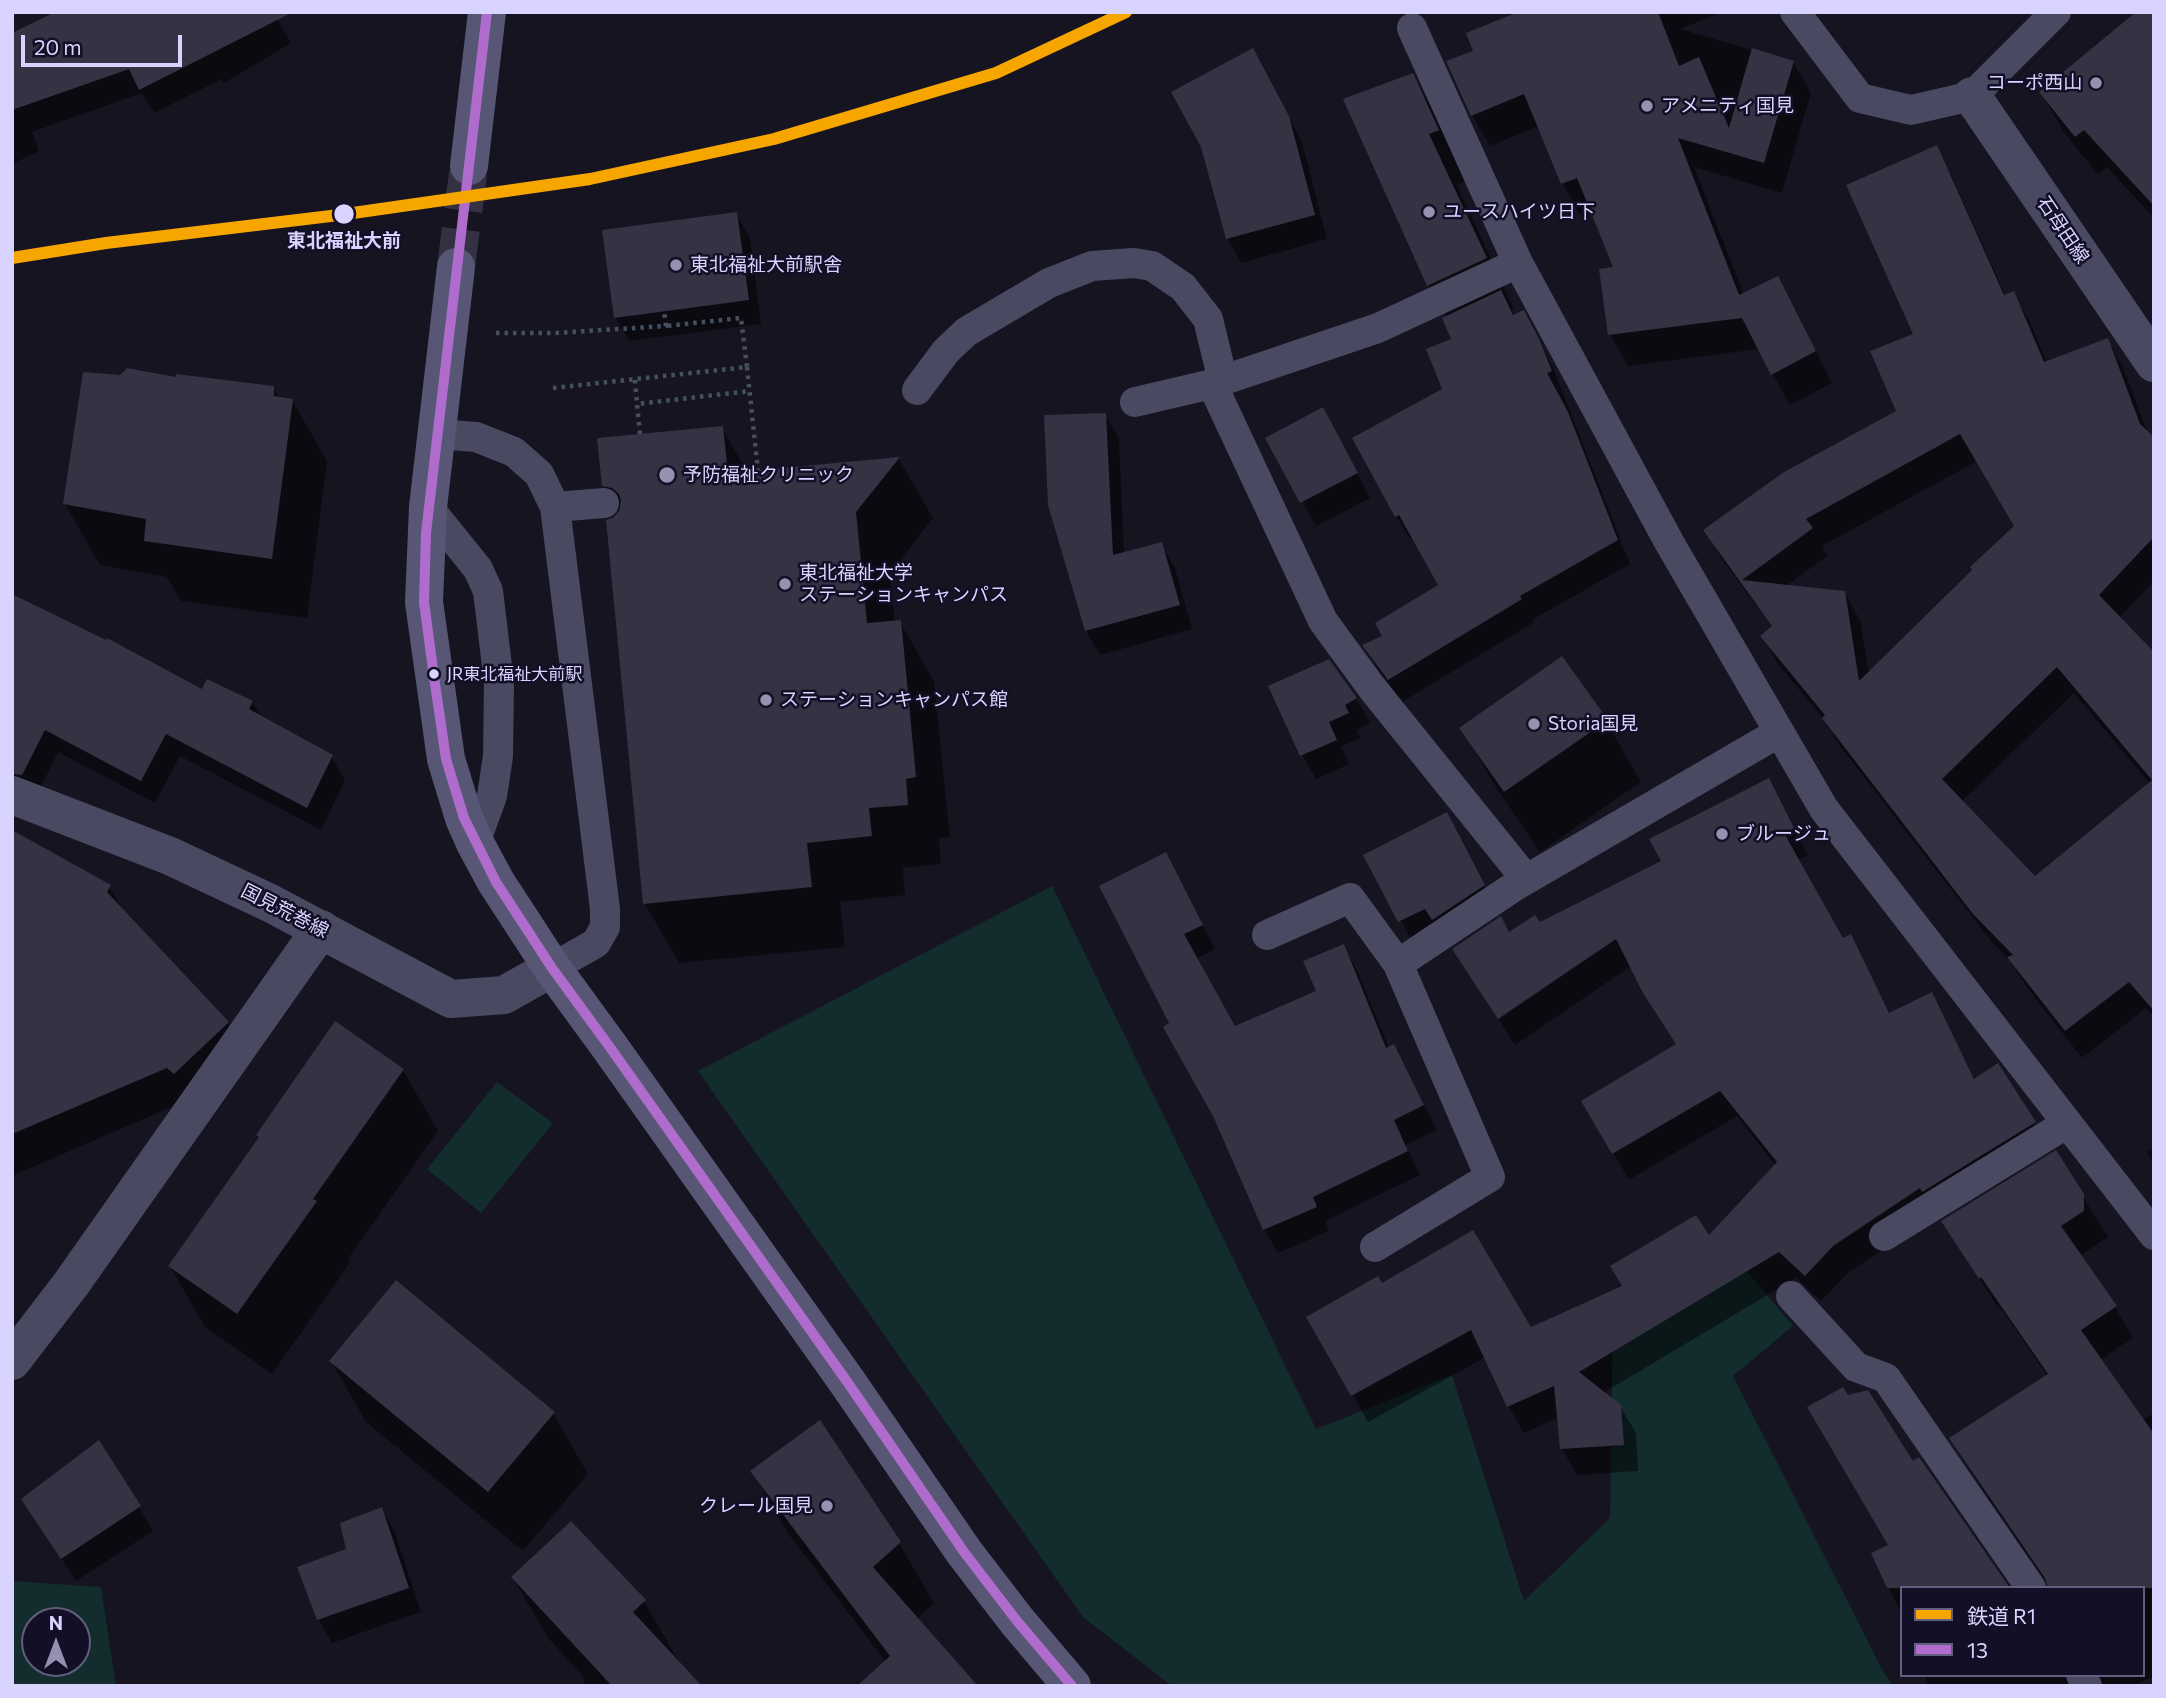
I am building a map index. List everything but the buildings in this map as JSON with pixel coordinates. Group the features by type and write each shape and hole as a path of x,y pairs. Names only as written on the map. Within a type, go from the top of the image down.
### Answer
{"street":[{"path":"469,166 487,12"},
{"name":"石母田線","path":"1972,96 2154,363"},
{"path":"456,267 428,507 424,602 446,759 464,818 496,882 552,968 817,1338 964,1552 1072,1686"},
{"name":"国見荒巻線","path":"12,795 170,856 270,903 451,999 504,995 552,968"},
{"path":"12,1361 71,1284 321,929"}],"lane":[{"path":"1795,12 1860,98 1911,110 1972,96 2056,12"},
{"path":"1412,28 1518,262 1669,542 1824,809 2154,1235"},
{"path":"1135,402 1217,383 1378,328 1518,262"},
{"path":"917,390 946,351 966,332 1049,283 1092,266 1134,263 1152,266 1183,286 1208,319 1217,383 1323,621 1372,688 1526,879"},
{"path":"437,434 476,437 514,452 539,474 555,507 605,909 605,927 596,943 552,968"},
{"path":"555,507 604,503"},
{"path":"428,507 478,569 488,592 499,683 498,756 492,796 475,843"},
{"path":"1398,964 1526,879 1778,733"},
{"path":"1267,934 1350,898 1398,964 1490,1177 1375,1247"},
{"path":"1884,1236 2066,1124"},
{"path":"1791,1296 1856,1367 1886,1378 2030,1586"}],"path":[{"path":"664,310 666,326"},
{"path":"488,334 666,326 741,318 758,471"},
{"path":"553,388 747,368"},
{"path":"635,380 640,434"},
{"path":"637,404 750,391"}],"green space":[{"path":"1052,886 1316,1429 1452,1375 1524,1601 1610,1518 1613,1321 1736,1258 1793,1326 1733,1376 1893,1686 1172,1686 1083,1617 698,1071"},
{"path":"497,1082 553,1123 481,1213 427,1169"},
{"path":"12,1581 101,1587 116,1686 12,1686"}],"tunnel":[{"path":"456,267 469,166"}],"rail line":[{"name":"R1","path":"12,258 106,243 339,215 590,179 774,139 996,73 1126,12"}],"transit line":[{"name":"13","path":"487,12 426,533 424,602 446,759 464,818 496,882 552,968 848,1383 964,1552 1072,1686"}],"place":[{"name":"コーポ西山","path":"2096,83"},
{"name":"アメニティ国見","path":"1647,106"},
{"name":"ユースハイツ日下","path":"1429,212"},
{"name":"東北福祉大前","path":"344,214"},
{"name":"東北福祉大前駅舎","path":"676,265"},
{"name":"予防福祉クリニック","path":"667,475"},
{"name":"東北福祉大学 ステーションキャンパス","path":"785,584"},
{"name":"JR東北福祉大前駅","path":"434,674"},
{"name":"ステーションキャンパス館","path":"766,700"},
{"name":"Storia国見","path":"1534,724"},
{"name":"ブルージュ","path":"1722,834"},
{"name":"クレール国見","path":"827,1506"}]}
